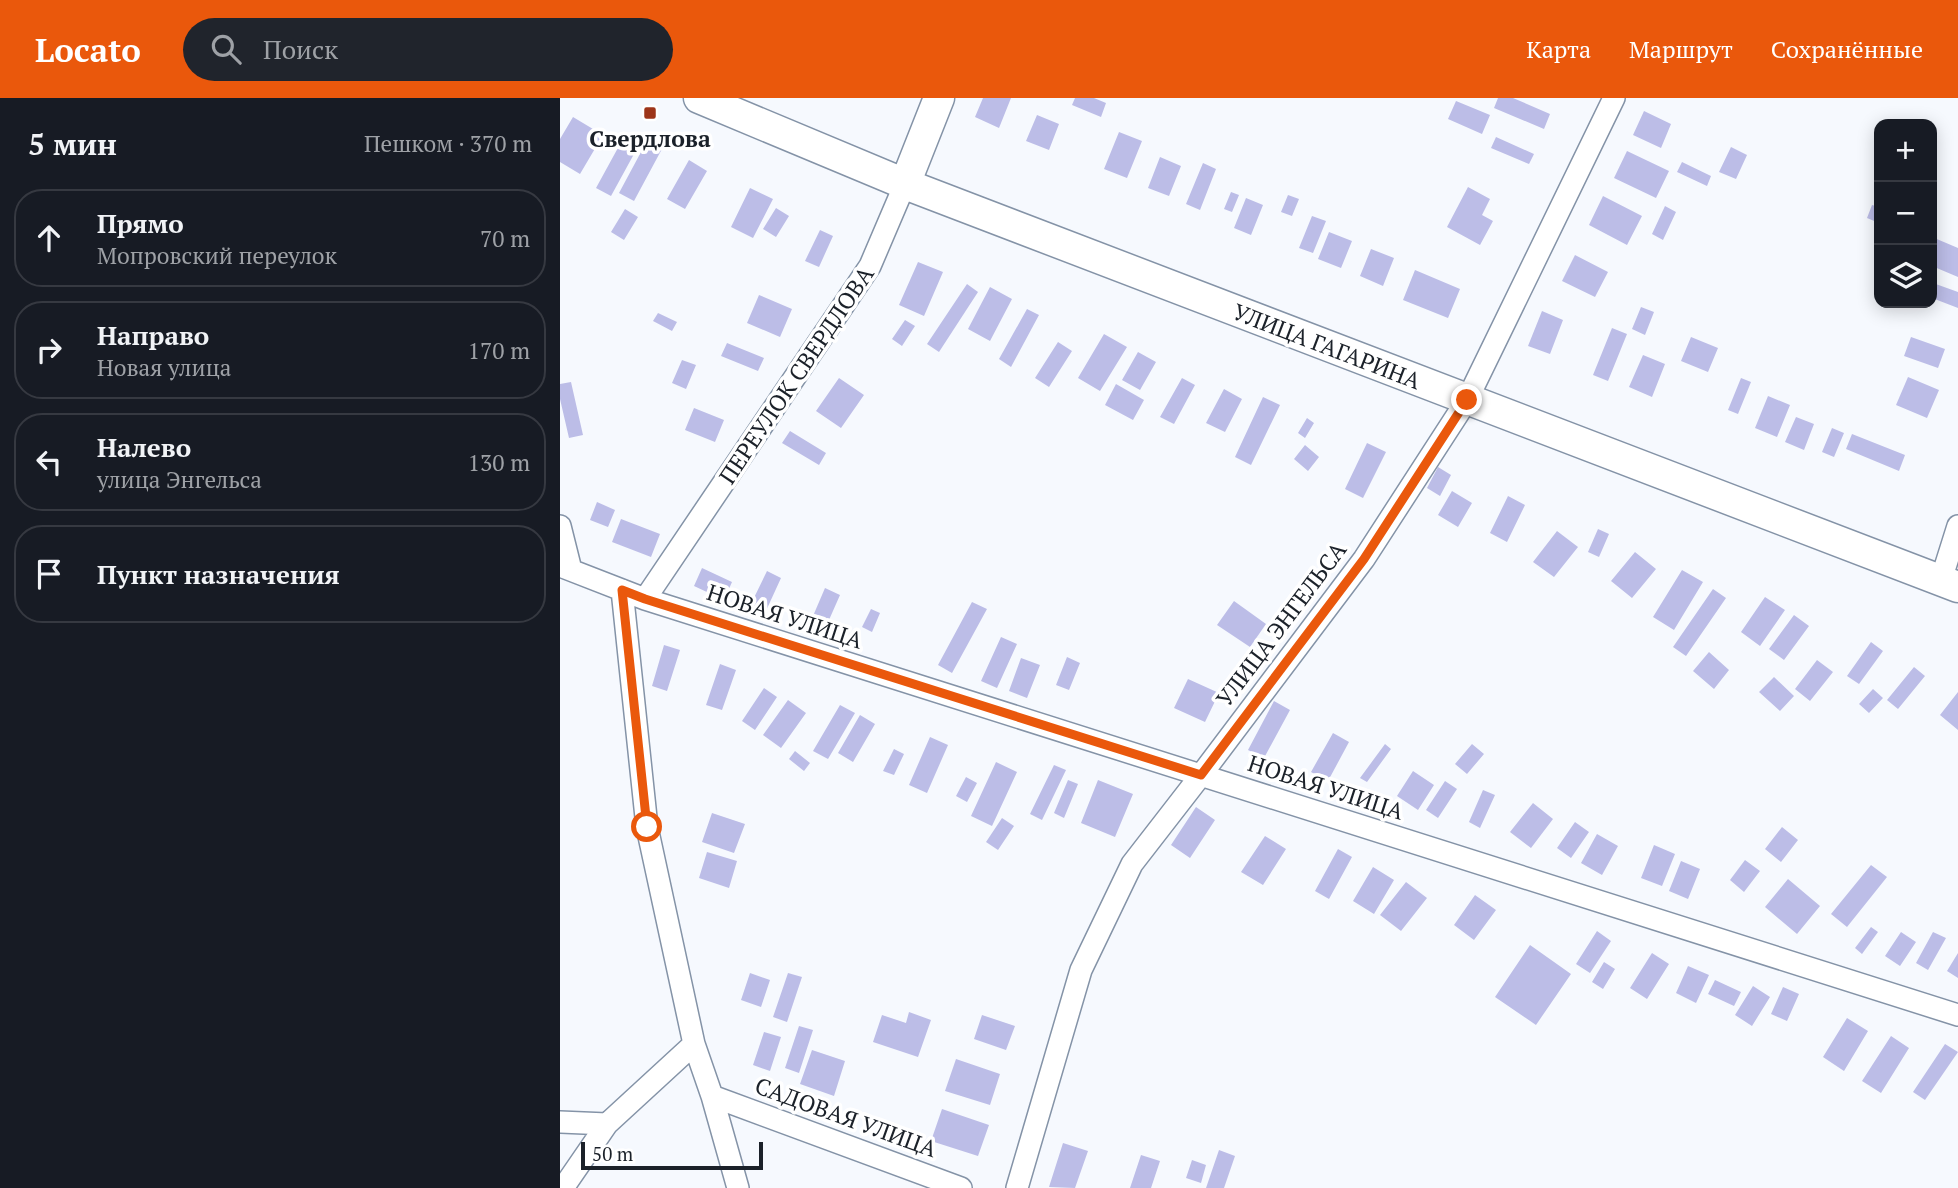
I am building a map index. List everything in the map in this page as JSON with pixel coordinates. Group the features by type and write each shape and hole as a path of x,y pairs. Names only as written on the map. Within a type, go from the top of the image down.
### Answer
{"street":[{"name":"УЛИЦА ГАГАРИНА","path":"699,98 905,184 1950,583"},
{"name":"ПЕРЕУЛОК СВЕРДЛОВА","path":"645,599 870,266 939,98"},
{"name":"УЛИЦА ЭНГЕЛЬСА","path":"1017,1188 1081,970 1132,863 1364,559 1467,400 1614,98"},
{"path":"560,526 566,568"},
{"path":"1950,583 1958,526"},
{"name":"НОВАЯ УЛИЦА","path":"566,568 645,599 1958,1015"},
{"path":"622,590 647,827 694,1044 738,1188"},
{"path":"563,1188 607,1124 694,1044"},
{"name":"САДОВАЯ УЛИЦА","path":"712,1096 961,1188"},
{"path":"560,1122 607,1124"}],"building":[{"path":"983,98 1011,98 999,128 975,117"},
{"path":"1075,98 1094,98 1106,103 1101,117 1072,105"},
{"path":"1498,98 1513,98 1550,114 1544,129 1494,108"},
{"path":"1456,101 1490,115 1482,134 1448,119"},
{"path":"1644,111 1671,124 1661,148 1633,135"},
{"path":"1037,115 1059,124 1049,150 1026,141"},
{"path":"573,117 603,135 580,174 560,162 560,139"},
{"path":"1119,132 1142,141 1127,178 1104,169"},
{"path":"1496,137 1534,154 1529,164 1491,148"},
{"path":"648,139 663,147 634,201 619,193"},
{"path":"619,146 634,154 611,196 596,188"},
{"path":"1731,147 1747,155 1736,179 1719,172"},
{"path":"1627,151 1669,171 1656,198 1614,178"},
{"path":"1160,157 1181,166 1169,196 1148,188"},
{"path":"689,160 707,171 685,209 667,199"},
{"path":"1682,162 1711,176 1707,186 1677,172"},
{"path":"1203,163 1216,169 1200,210 1186,204"},
{"path":"1468,187 1490,199 1482,215 1493,221 1480,245 1447,227"},
{"path":"750,188 773,199 753,238 731,227"},
{"path":"1231,192 1239,195 1232,212 1224,209"},
{"path":"1288,195 1299,199 1292,216 1281,212"},
{"path":"1603,196 1642,216 1627,245 1589,225"},
{"path":"1246,198 1263,205 1251,235 1234,228"},
{"path":"1872,205 1874,206 1874,221 1867,218"},
{"path":"1665,206 1676,212 1663,240 1652,234"},
{"path":"776,208 789,216 776,237 763,229"},
{"path":"625,209 638,217 624,240 611,232"},
{"path":"1312,216 1326,221 1313,253 1299,248"},
{"path":"820,230 833,236 819,267 805,261"},
{"path":"1329,232 1352,241 1341,268 1318,259"},
{"path":"1937,239 1958,248 1958,277 1937,268"},
{"path":"1371,249 1394,258 1383,286 1360,276"},
{"path":"1575,255 1608,272 1595,297 1562,281"},
{"path":"918,262 943,272 924,316 899,305"},
{"path":"1415,270 1460,289 1448,318 1403,300"},
{"path":"967,284 978,292 939,352 927,344"},
{"path":"1937,284 1958,292 1958,308 1937,300"},
{"path":"990,287 1012,299 990,341 968,329"},
{"path":"759,295 792,309 780,337 747,323"},
{"path":"1641,307 1654,312 1645,335 1632,329"},
{"path":"1027,309 1039,315 1011,367 999,359"},
{"path":"1542,311 1563,320 1550,354 1528,346"},
{"path":"658,313 677,322 672,331 653,321"},
{"path":"905,320 915,326 902,346 892,339"},
{"path":"1612,328 1627,334 1608,381 1593,375"},
{"path":"1104,334 1127,347 1100,391 1078,378"},
{"path":"1691,337 1718,348 1708,372 1681,361"},
{"path":"1911,337 1945,349 1938,368 1904,356"},
{"path":"1058,342 1072,351 1049,387 1035,378"},
{"path":"727,343 764,358 758,371 721,356"},
{"path":"1138,352 1156,362 1140,390 1122,380"},
{"path":"1643,355 1665,364 1652,397 1629,387"},
{"path":"682,360 696,365 686,389 672,383"},
{"path":"1908,377 1939,390 1927,418 1896,405"},
{"path":"839,378 864,395 841,428 816,411"},
{"path":"1182,378 1195,385 1174,424 1160,417"},
{"path":"1741,378 1751,382 1738,414 1728,410"},
{"path":"571,382 583,435 569,438 560,399 560,384"},
{"path":"1116,384 1144,400 1133,420 1105,405"},
{"path":"1224,389 1242,399 1225,432 1206,423"},
{"path":"1768,396 1790,405 1777,437 1755,428"},
{"path":"1263,397 1280,405 1251,465 1235,457"},
{"path":"694,408 724,420 715,442 685,430"},
{"path":"1796,417 1814,424 1804,450 1785,442"},
{"path":"1307,418 1314,423 1305,438 1298,433"},
{"path":"1832,428 1844,433 1834,457 1822,452"},
{"path":"790,431 826,453 819,465 782,443"},
{"path":"1852,434 1905,455 1899,471 1846,449"},
{"path":"1367,443 1386,452 1363,498 1345,489"},
{"path":"1305,445 1319,457 1308,471 1294,459"},
{"path":"1438,467 1451,475 1440,496 1427,488"},
{"path":"1452,491 1472,503 1458,527 1438,515"},
{"path":"1508,496 1525,505 1507,542 1490,533"},
{"path":"597,502 615,510 608,527 590,520"},
{"path":"621,519 660,534 651,557 612,542"},
{"path":"1598,529 1609,534 1599,557 1588,552"},
{"path":"1557,531 1578,547 1554,577 1533,562"},
{"path":"1635,552 1656,569 1632,598 1611,581"},
{"path":"702,568 732,582 724,600 694,586"},
{"path":"1682,570 1703,582 1674,630 1653,617"},
{"path":"767,571 781,578 765,613 750,606"},
{"path":"825,588 840,595 825,629 810,623"},
{"path":"1713,589 1726,598 1686,656 1673,647"},
{"path":"1765,597 1785,610 1760,646 1741,632"},
{"path":"1234,601 1266,624 1250,647 1217,625"},
{"path":"972,602 987,609 952,673 938,665"},
{"path":"871,609 880,613 872,632 862,627"},
{"path":"1794,615 1809,626 1784,660 1769,649"},
{"path":"1001,637 1017,644 997,688 981,681"},
{"path":"1871,642 1883,651 1859,684 1847,676"},
{"path":"664,645 680,650 667,691 652,686"},
{"path":"1709,652 1729,670 1714,689 1693,671"},
{"path":"1067,657 1080,663 1069,690 1056,685"},
{"path":"1021,658 1040,665 1027,698 1009,691"},
{"path":"1817,660 1833,672 1810,701 1795,689"},
{"path":"720,664 736,670 722,710 706,705"},
{"path":"1914,667 1925,676 1898,709 1887,700"},
{"path":"1774,677 1794,696 1780,711 1759,692"},
{"path":"1188,679 1219,693 1205,722 1174,708"},
{"path":"764,688 777,697 755,730 742,721"},
{"path":"1873,689 1883,698 1869,713 1859,704"},
{"path":"1958,692 1958,730 1940,715"},
{"path":"788,700 806,713 781,748 763,735"},
{"path":"1274,701 1290,710 1264,758 1248,750"},
{"path":"840,705 855,713 828,759 813,751"},
{"path":"860,715 875,724 853,762 838,753"},
{"path":"1333,733 1349,742 1328,781 1311,772"},
{"path":"930,737 948,745 927,793 909,785"},
{"path":"1385,744 1391,749 1367,782 1360,778"},
{"path":"1472,744 1484,754 1467,774 1455,764"},
{"path":"894,749 904,754 894,775 883,771"},
{"path":"795,751 810,763 804,771 789,759"},
{"path":"996,762 1017,772 992,826 971,816"},
{"path":"1054,765 1066,770 1042,820 1030,814"},
{"path":"1413,771 1434,785 1418,810 1397,796"},
{"path":"966,777 977,783 967,802 956,796"},
{"path":"1068,780 1078,784 1064,818 1054,813"},
{"path":"1098,780 1133,794 1115,837 1081,823"},
{"path":"1445,781 1457,789 1438,818 1426,810"},
{"path":"1483,790 1495,795 1480,828 1469,822"},
{"path":"1533,803 1553,819 1531,848 1510,832"},
{"path":"1196,807 1215,820 1190,858 1171,845"},
{"path":"712,813 745,824 734,853 702,842"},
{"path":"1002,818 1014,826 998,850 986,842"},
{"path":"1575,822 1589,832 1571,858 1557,848"},
{"path":"1782,827 1798,840 1781,862 1765,849"},
{"path":"1597,834 1618,846 1602,875 1581,863"},
{"path":"1265,836 1286,849 1263,885 1241,872"},
{"path":"1654,845 1675,854 1662,886 1641,878"},
{"path":"1338,849 1352,857 1329,899 1315,891"},
{"path":"707,852 737,861 729,888 699,878"},
{"path":"1745,860 1760,871 1744,892 1730,880"},
{"path":"1681,861 1700,869 1688,899 1669,891"},
{"path":"1871,865 1887,877 1847,927 1831,914"},
{"path":"1373,867 1394,880 1374,914 1353,901"},
{"path":"1788,879 1820,906 1797,934 1765,907"},
{"path":"1406,882 1427,898 1401,931 1380,915"},
{"path":"1475,895 1496,910 1474,940 1454,925"},
{"path":"1871,927 1878,932 1862,954 1855,948"},
{"path":"1597,931 1611,941 1590,973 1576,964"},
{"path":"1901,932 1916,942 1900,966 1885,956"},
{"path":"1933,932 1946,938 1928,970 1916,963"},
{"path":"1530,945 1571,974 1536,1025 1495,997"},
{"path":"1652,953 1669,964 1647,999 1630,988"},
{"path":"1958,953 1958,978 1947,971"},
{"path":"1604,962 1615,969 1603,989 1592,982"},
{"path":"1688,966 1709,975 1696,1003 1676,993"},
{"path":"750,973 770,980 761,1007 741,1000"},
{"path":"788,973 802,977 787,1022 773,1017"},
{"path":"1715,980 1741,992 1734,1006 1708,994"},
{"path":"1753,986 1770,997 1752,1026 1735,1015"},
{"path":"1783,987 1799,994 1787,1021 1771,1014"},
{"path":"909,1012 931,1020 918,1057 873,1042 882,1015 906,1023"},
{"path":"982,1015 1015,1026 1006,1050 974,1039"},
{"path":"1847,1018 1868,1031 1844,1071 1823,1057"},
{"path":"799,1026 813,1030 799,1073 785,1068"},
{"path":"764,1032 781,1037 770,1071 753,1065"},
{"path":"1891,1036 1909,1048 1881,1093 1862,1081"},
{"path":"1945,1044 1958,1052 1925,1100 1913,1092"},
{"path":"812,1050 845,1061 834,1096 800,1084"},
{"path":"956,1059 1000,1074 990,1105 945,1091"},
{"path":"942,1109 989,1125 978,1156 931,1141"},
{"path":"1063,1143 1088,1151 1075,1188 1049,1187"},
{"path":"1219,1150 1235,1156 1224,1188 1206,1188"},
{"path":"1141,1155 1160,1161 1151,1188 1130,1188"},
{"path":"1192,1160 1206,1165 1201,1183 1186,1178"}],"place":[{"name":"Свердлова","path":"650,113"}],"route":[{"path":"647,827 622,590 1201,775 1364,559 1467,400"}]}
